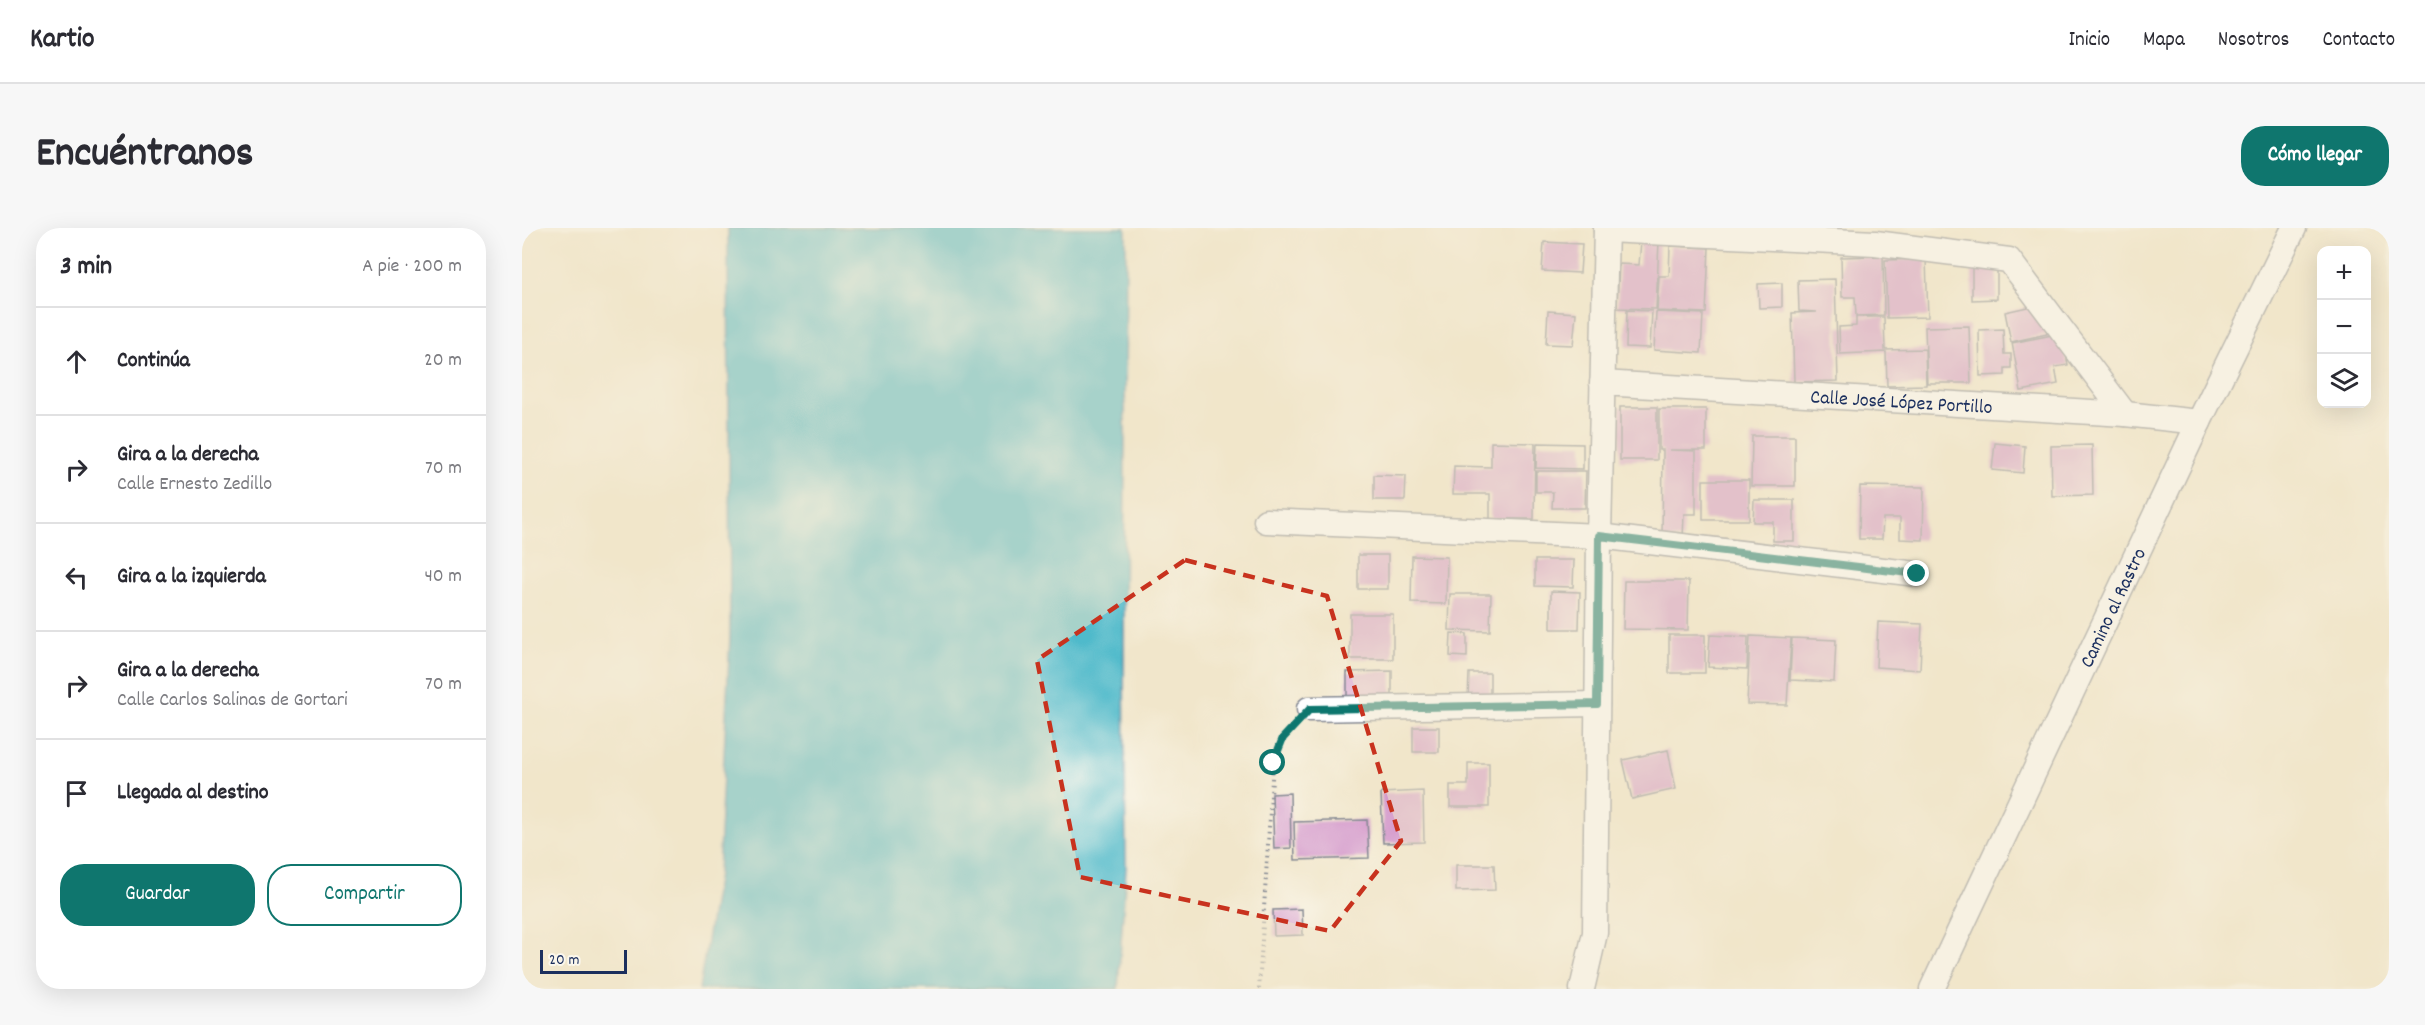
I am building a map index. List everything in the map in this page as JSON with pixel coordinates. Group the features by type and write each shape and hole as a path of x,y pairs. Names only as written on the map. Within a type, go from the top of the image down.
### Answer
{"street":[{"name":"Camino al Rastro","path":"1932,989 2199,422 2294,228"},
{"path":"1582,989 1595,933 1599,536 1606,229 1875,243 2009,260 2125,414"},
{"name":"Calle José López Portillo","path":"1602,383 2125,414 2199,422"},
{"path":"1266,521 1599,536 1917,574"},
{"path":"1310,709 1597,704"}],"path":[{"path":"1259,989 1273,763 1283,738 1310,709"}],"highlighted area":[{"path":"1185,560 1327,596 1401,841 1330,931 1080,877 1037,660"}],"water":[{"path":"728,228 1126,228 1124,662 1126,867 1118,989 699,989 718,874 730,637"}],"building":[{"path":"1641,241 1659,241 1656,309 1617,308 1619,264 1639,265"},
{"path":"1544,242 1582,244 1580,273 1542,271"},
{"path":"1670,246 1709,248 1706,313 1657,311 1659,276 1669,276"},
{"path":"1883,256 1884,315 1856,316 1855,297 1842,297 1841,257"},
{"path":"1926,259 1928,317 1887,318 1885,260"},
{"path":"1972,265 1997,266 1997,299 1972,300"},
{"path":"1835,279 1838,381 1794,382 1792,313 1817,312 1799,311 1798,280"},
{"path":"1782,283 1782,307 1759,308 1758,284"},
{"path":"2041,304 2047,334 2011,342 2005,312"},
{"path":"1627,310 1652,311 1650,348 1626,347"},
{"path":"1548,311 1576,313 1573,345 1546,344"},
{"path":"1656,312 1703,314 1701,353 1654,350"},
{"path":"1856,317 1884,317 1885,350 1925,349 1926,385 1887,386 1886,352 1840,354 1839,327 1856,326"},
{"path":"1969,326 1971,383 1927,383 1925,327"},
{"path":"2003,329 2004,354 2011,354 2011,368 2005,368 2005,375 1980,376 1979,330"},
{"path":"2062,333 2068,365 2055,367 2058,384 2021,391 2012,343"},
{"path":"1620,407 1657,407 1657,460 1620,460"},
{"path":"1659,409 1706,409 1706,450 1670,450 1696,451 1696,514 1684,514 1683,539 1662,539 1663,450 1659,450"},
{"path":"1752,436 1795,436 1795,486 1751,486"},
{"path":"1491,442 1535,443 1534,519 1490,519 1490,494 1453,494 1454,466 1491,467"},
{"path":"1537,443 1583,444 1583,469 1536,468"},
{"path":"1995,443 2025,446 2023,473 1992,470"},
{"path":"2092,445 2093,495 2052,496 2051,446"},
{"path":"1536,471 1586,471 1585,508 1552,508 1553,492 1536,492"},
{"path":"1374,475 1406,476 1405,500 1374,500"},
{"path":"1703,480 1749,480 1749,520 1703,520"},
{"path":"1860,486 1924,487 1923,540 1900,539 1900,518 1883,518 1882,539 1859,539"},
{"path":"1754,500 1794,500 1794,541 1773,541 1773,522 1753,522"},
{"path":"1358,555 1388,555 1388,589 1358,589"},
{"path":"1412,556 1447,557 1446,604 1411,603"},
{"path":"1535,560 1574,560 1573,587 1535,586"},
{"path":"1624,581 1689,581 1688,630 1623,629"},
{"path":"1551,591 1580,592 1579,629 1551,629"},
{"path":"1450,594 1491,594 1490,631 1449,630"},
{"path":"1350,614 1393,614 1393,659 1350,659"},
{"path":"1878,622 1922,624 1920,670 1876,667"},
{"path":"1451,633 1467,634 1467,657 1450,656"},
{"path":"1669,635 1705,635 1705,673 1669,673"},
{"path":"1710,635 1748,637 1747,669 1708,667"},
{"path":"1750,636 1791,638 1787,705 1747,704"},
{"path":"1792,638 1836,640 1834,682 1790,680"},
{"path":"1392,671 1392,699 1347,699 1347,672"},
{"path":"1469,673 1490,673 1490,700 1468,700"},
{"path":"1413,727 1439,727 1439,752 1413,752"},
{"path":"1668,750 1676,789 1632,799 1623,760"},
{"path":"1468,763 1489,763 1489,807 1450,807 1450,785 1468,785"},
{"path":"1423,791 1424,842 1383,843 1381,793"},
{"path":"1290,793 1291,848 1274,849 1272,794"},
{"path":"1367,820 1369,858 1295,860 1294,822"},
{"path":"1456,865 1494,865 1495,890 1456,891"},
{"path":"1302,909 1303,935 1274,936 1273,910"}],"route":[{"path":"1273,763 1283,738 1310,709 1597,704 1599,536 1917,574"}]}
